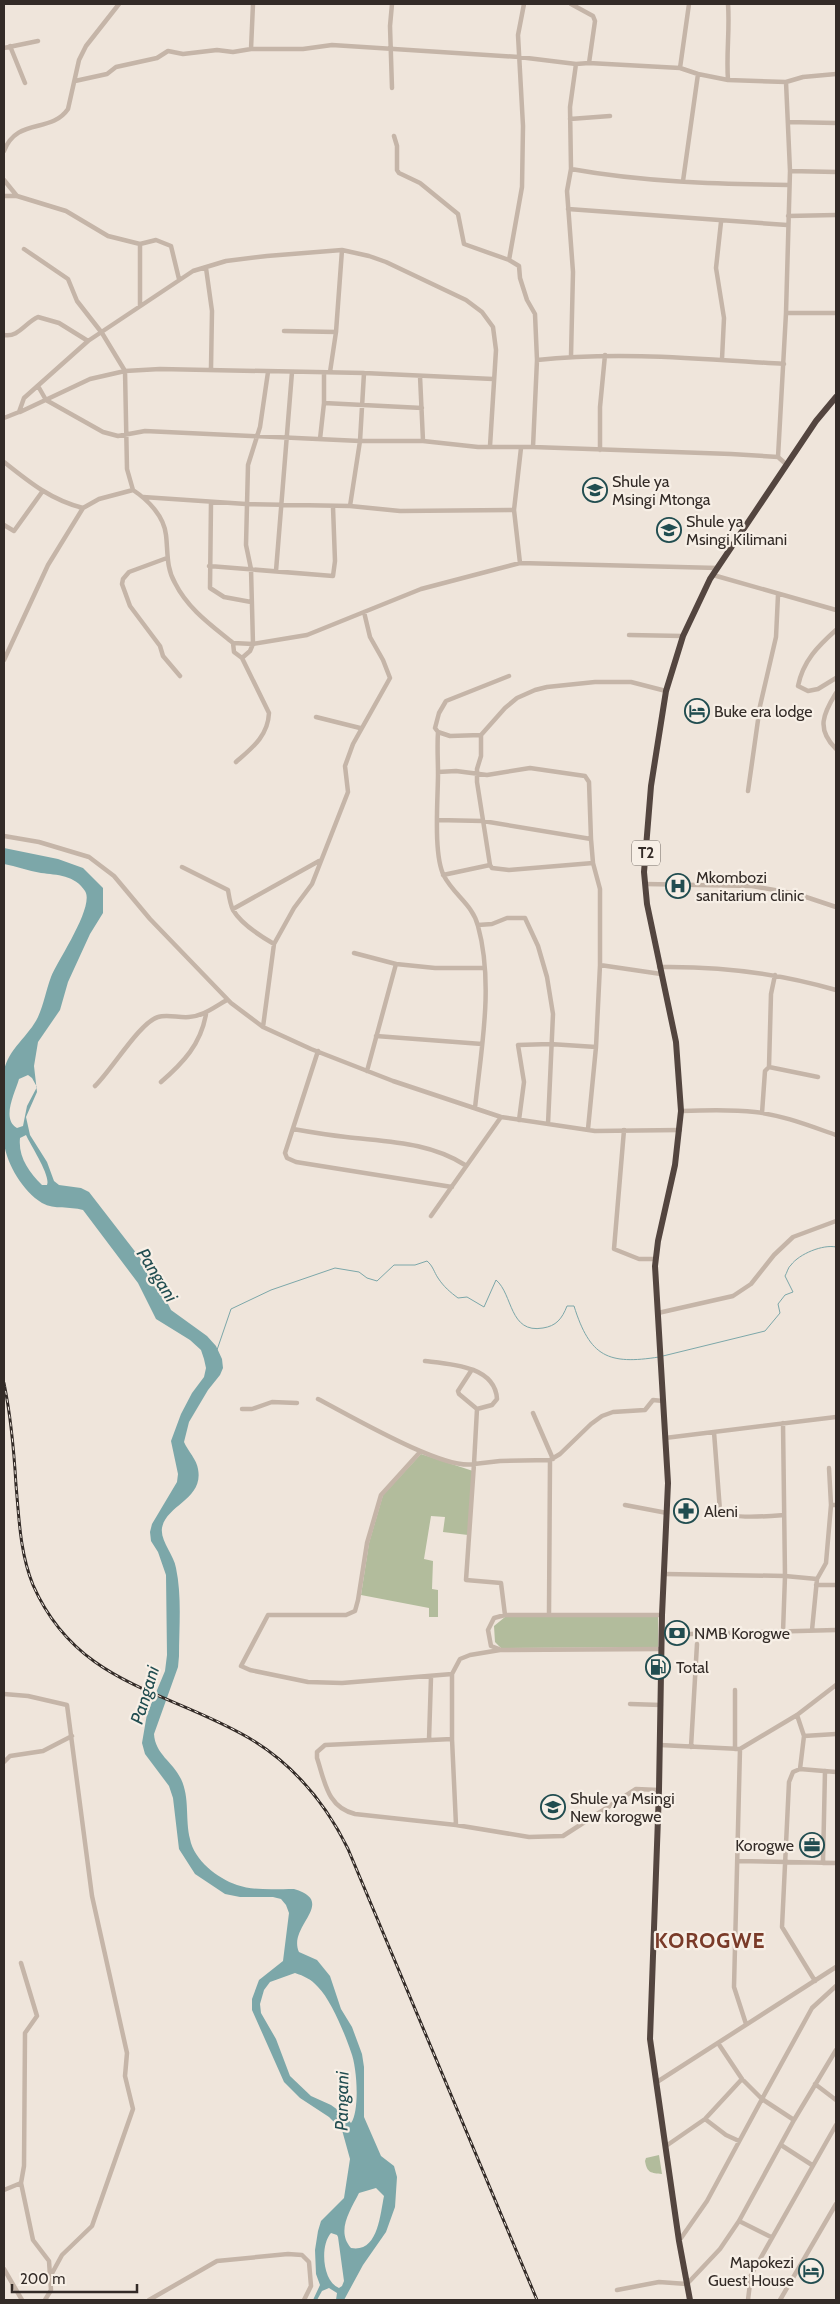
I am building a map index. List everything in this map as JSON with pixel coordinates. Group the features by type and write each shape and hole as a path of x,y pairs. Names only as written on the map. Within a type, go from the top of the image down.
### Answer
{"highway":[{"name":"T2","path":"690,2300 679,2241 650,2038 663,1649 662,1615 668,1483 655,1259 680,1130 681,1111 676,1042 647,904 644,872 651,786 666,691 683,636 713,575 816,421 836,397"}],"street":[{"path":"4,151 13,135 28,128 57,120 64,115 68,109 77,66 86,46 119,4"},
{"path":"251,49 254,4"},
{"path":"392,4 390,48 392,88"},
{"path":"509,260 522,187 523,126 518,35 524,4"},
{"path":"571,4 593,16 595,21 589,63"},
{"path":"680,68 689,4"},
{"path":"728,4 729,21 726,54 728,80"},
{"path":"4,48 38,41"},
{"path":"75,81 107,74 116,67 157,58 168,52 183,54 217,50 233,52 251,49 303,49 332,45 519,57 576,64 680,68 728,80 786,82 803,77 836,74"},
{"path":"10,46 25,83"},
{"path":"571,356 573,272 567,191 571,169 570,107 576,64"},
{"path":"683,181 698,74"},
{"path":"778,457 784,364 790,171 786,82"},
{"path":"570,119 610,116"},
{"path":"788,122 836,123"},
{"path":"394,136 397,146 397,170 399,173 420,183 458,214 464,244 509,260 519,266 520,278 527,300 535,314 537,360 533,447"},
{"path":"571,169 597,174 713,184 789,185"},
{"path":"790,171 836,172"},
{"path":"4,180 17,196"},
{"path":"4,196 17,196 66,211 108,236 140,244 156,240 171,246 179,280"},
{"path":"568,209 721,222 736,221 787,225"},
{"path":"788,216 836,215"},
{"path":"721,222 716,268 724,318 722,359"},
{"path":"140,244 140,306"},
{"path":"24,249 68,278 77,302 102,333 125,371 127,468 133,490 143,497 162,520 166,534 167,558 173,581 184,600 233,643 253,644 307,635 421,589 520,562 718,568"},
{"path":"330,372 336,332 342,250"},
{"path":"19,412 24,398 88,341 193,271 226,262 267,256 342,250 386,262 476,306 493,327 496,350 490,446"},
{"path":"206,268 212,311 211,368"},
{"path":"786,313 836,313"},
{"path":"4,335 10,336 17,333 38,317 59,323 88,341"},
{"path":"284,331 336,332"},
{"path":"537,360 605,355 722,359 784,364"},
{"path":"600,450 600,407 605,355"},
{"path":"4,418 90,379 125,371 211,368 268,372 364,373 493,379"},
{"path":"242,658 250,651 253,644 250,569 246,545 248,460 257,436 268,372"},
{"path":"276,571 292,372"},
{"path":"320,439 324,403 324,373"},
{"path":"350,506 360,441 364,373"},
{"path":"420,376 423,441"},
{"path":"38,386 46,400 103,432 118,436 144,431 360,441 423,441 478,447 533,447 778,457 787,464"},
{"path":"324,403 422,408"},
{"path":"520,562 514,510 521,448"},
{"path":"4,462 42,492 67,504 83,508"},
{"path":"4,660 48,565 83,508 99,500 133,490"},
{"path":"4,525 14,531 42,492"},
{"path":"143,497 246,504 350,506 400,511 514,510"},
{"path":"211,502 210,588 224,597 252,602"},
{"path":"210,566 333,576 335,538 332,506"},
{"path":"167,558 129,572 123,579 122,584 130,606 160,646 163,656 180,676"},
{"path":"713,575 836,610"},
{"path":"748,792 760,706 776,637 778,595"},
{"path":"263,1027 274,944 294,908 312,884 348,792 345,766 360,728 386,688 390,678 383,660 370,637 364,612"},
{"path":"836,630 813,652 805,665 798,686 808,691 818,689 836,678"},
{"path":"629,635 683,636"},
{"path":"233,643 234,652 242,658 268,713 268,722 261,739 236,762"},
{"path":"474,1108 486,997 484,968 478,925 468,905 455,892 443,875 437,820 438,772 436,758 438,732 435,728 439,713 446,701 509,676"},
{"path":"593,863 509,870 492,868 476,774 481,756 482,735 505,708 517,698 534,690 595,682 631,682 666,691"},
{"path":"836,693 824,712 823,725 826,736 836,749"},
{"path":"316,717 360,728"},
{"path":"438,732 450,736 482,735"},
{"path":"438,772 456,771 487,775 530,768 585,776 589,782 593,863 600,889 600,965 596,1047 588,1130"},
{"path":"437,820 483,821 591,839"},
{"path":"4,836 39,842 89,856 114,876 150,919 227,1000 263,1027 318,1051 367,1071 501,1117 588,1130 680,1130"},
{"path":"233,909 320,861"},
{"path":"443,875 490,865"},
{"path":"182,867 228,890 233,909 260,936 274,944"},
{"path":"645,884 752,886 797,894 836,907"},
{"path":"478,925 492,924 507,918 525,918 538,946 547,977 553,1014 550,1044 548,1124"},
{"path":"354,953 396,964 435,968 484,968"},
{"path":"367,1071 396,964"},
{"path":"600,965 660,970 775,975 836,990"},
{"path":"762,1113 765,1072 769,1067 771,994 775,975"},
{"path":"95,1086 142,1029 157,1017 189,1017 206,1014 227,1000"},
{"path":"161,1082 179,1066 195,1046 204,1029 206,1014"},
{"path":"376,1036 482,1044"},
{"path":"519,1120 524,1082 518,1045 550,1044 596,1047"},
{"path":"318,1051 285,1152 287,1158 452,1187"},
{"path":"769,1067 818,1077"},
{"path":"681,1111 713,1109 762,1113 800,1123 836,1136"},
{"path":"430,1216 501,1117"},
{"path":"293,1129 395,1142 447,1154 465,1165"},
{"path":"624,1130 614,1249 639,1259 655,1259"},
{"path":"658,1313 733,1296 751,1284 774,1255 793,1237 836,1221"},
{"path":"425,1361 458,1366 487,1376 497,1391 497,1399 492,1405 477,1409 462,1399 458,1391 471,1371"},
{"path":"318,1399 420,1452 466,1466 500,1461 551,1460 590,1424 602,1416 613,1412 645,1410 653,1400 663,1401"},
{"path":"242,1408 252,1408 272,1402 297,1403"},
{"path":"477,1409 466,1580 502,1583 505,1615"},
{"path":"533,1413 551,1460 549,1614"},
{"path":"666,1438 836,1417"},
{"path":"783,1423 785,1576 783,1632"},
{"path":"714,1432 720,1511 723,1514 741,1516 784,1515"},
{"path":"420,1452 381,1495 367,1543 355,1611 346,1615 268,1615 241,1666 250,1670 308,1682 342,1682 452,1674"},
{"path":"812,1630 817,1579 826,1563 834,1505 829,1468"},
{"path":"626,1505 667,1513"},
{"path":"665,1574 785,1576 817,1579"},
{"path":"816,1585 836,1585"},
{"path":"500,1650 491,1646 488,1630 494,1618 505,1615 662,1615"},
{"path":"663,1632 836,1630"},
{"path":"691,1747 697,1644"},
{"path":"456,1825 452,1739 452,1674 460,1659 470,1655 500,1650 663,1649"},
{"path":"429,1740 431,1677"},
{"path":"660,1745 738,1749 797,1715 836,1684"},
{"path":"735,1690 738,1749 738,1861 734,1987 746,2024"},
{"path":"4,1694 28,1696 67,1705 92,1896 127,2053 125,2076 133,2109 92,2226 62,2255 50,2277"},
{"path":"630,1704 660,1705"},
{"path":"797,1715 804,1736 800,1769"},
{"path":"804,1736 836,1734"},
{"path":"4,1762 10,1756 43,1751 72,1736"},
{"path":"452,1739 325,1745 317,1752 317,1758 331,1799 344,1811 355,1814 456,1825 530,1837 563,1836 636,1789 659,1790"},
{"path":"815,1980 782,1927 788,1782 793,1772 800,1769 836,1772"},
{"path":"823,1863 825,1772"},
{"path":"738,1861 836,1863"},
{"path":"21,1963 37,2016 25,2033 24,2166 21,2183 33,2240 49,2261 51,2290 44,2300"},
{"path":"657,2082 836,1967"},
{"path":"679,2241 707,2200 812,2008 836,1986"},
{"path":"718,2043 742,2079 762,2099 794,2120"},
{"path":"617,2290 659,2282 687,2284 720,2249 739,2221 794,2120 836,2050"},
{"path":"666,2146 705,2119 742,2079"},
{"path":"815,2084 836,2100"},
{"path":"705,2119 726,2135 739,2141"},
{"path":"748,2300 751,2275 836,2125"},
{"path":"780,2145 812,2165"},
{"path":"4,2190 21,2183"},
{"path":"780,2300 836,2204"},
{"path":"739,2221 772,2237"},
{"path":"149,2300 217,2261 288,2254 302,2255 309,2262 311,2286 304,2300"},
{"path":"4,2269 22,2300"}],"green space":[{"path":"421,1454 473,1471 468,1535 443,1532 445,1517 431,1516 424,1559 433,1561 432,1589 438,1590 438,1617 429,1617 429,1608 361,1595 369,1543 383,1495"},
{"path":"505,1617 658,1617 658,1647 501,1648 495,1642 494,1626"},
{"path":"659,2155 662,2174 650,2172 645,2161 646,2158"}],"water":[{"path":"4,848 58,859 83,868 103,888 103,913 90,934 68,982 60,1010 38,1042 34,1066 36,1086 28,1075 19,1079 10,1105 12,1124 17,1128 23,1126 27,1106 37,1088 26,1117 30,1135 47,1162 54,1181 59,1185 81,1188 89,1192 154,1276 171,1310 207,1336 216,1346 222,1359 223,1368 220,1375 208,1390 189,1422 184,1442 198,1469 198,1479 195,1488 170,1513 162,1528 163,1538 175,1563 178,1579 180,1601 179,1656 178,1667 154,1734 161,1753 178,1773 184,1786 190,1839 192,1847 201,1861 214,1873 237,1885 258,1889 294,1889 306,1894 312,1901 312,1908 299,1933 297,1942 299,1952 317,1960 330,1976 341,2009 352,2027 362,2054 364,2067 364,2117 381,2156 394,2166 397,2177 395,2207 386,2232 363,2265 344,2300 336,2300 337,2293 329,2288 322,2291 317,2300 313,2300 320,2285 316,2274 315,2250 321,2221 344,2198 350,2159 342,2130 329,2117 300,2098 284,2082 252,2010 252,1999 259,1980 283,1961 289,1913 281,1899 273,1897 240,1897 225,1894 195,1874 179,1849 173,1798 169,1786 145,1754 142,1743 147,1714 165,1671 167,1655 166,1575 158,1552 151,1541 150,1532 152,1524 177,1482 178,1474 171,1441 181,1414 192,1393 204,1377 206,1368 204,1359 201,1350 190,1340 156,1319 138,1283 83,1210 42,1203 22,1185 12,1168 6,1151 3,1133 3,1078 6,1063 38,1017 51,977 80,920 87,898 81,886 71,879 4,864","holes":["26,1135 46,1175 47,1185 42,1185 25,1164 21,1152 20,1138","295,1973 313,1982 328,2000 345,2036 355,2068 357,2099 351,2123 331,2105 311,2096 290,2076 276,2039 261,2013 260,2004 264,1990 270,1982","376,2188 384,2196 376,2231 367,2245 360,2248 351,2248 345,2235 346,2221 359,2193","331,2233 337,2235 344,2281 339,2288 333,2284 326,2271 324,2262 325,2246"]}],"waterway":[{"path":"663,1356 765,1331 780,1313 778,1304 785,1295 793,1292 785,1276 790,1266 800,1257 812,1251 825,1247 836,1247"},
{"path":"217,1350 231,1309 271,1290 335,1268 359,1272 367,1278 377,1281 394,1265 415,1265 427,1261 443,1284 458,1298 467,1297 484,1307 496,1280 502,1286 513,1312 524,1325 532,1328 552,1326 561,1318 567,1306 574,1306 587,1337 594,1347 603,1354 626,1360 659,1357"}],"railway":[{"path":"4,1383 9,1408 19,1523 25,1561 33,1585 51,1618 74,1644 99,1664 126,1681 217,1721 265,1748 294,1773 319,1801 348,1849 537,2300"}],"place":[{"name":"Shule ya Msingi Mtonga","path":"595,490"},
{"name":"Shule ya Msingi Kilimani","path":"669,530"},
{"name":"Buke era lodge","path":"697,711"},
{"name":"Mkombozi sanitarium clinic","path":"678,886"},
{"name":"Aleni","path":"686,1511"},
{"name":"NMB Korogwe","path":"677,1633"},
{"name":"Total","path":"658,1667"},
{"name":"Shule ya Msingi New korogwe","path":"553,1807"},
{"name":"Korogwe","path":"812,1845"},
{"name":"Mapokezi Guest House","path":"811,2271"}],"district":[{"name":"KOROGWE","path":"710,1941"}],"water label":[{"name":"Pangani","path":"157,1275"},
{"name":"Pangani","path":"145,1695"},
{"name":"Pangani","path":"342,2101"}]}
